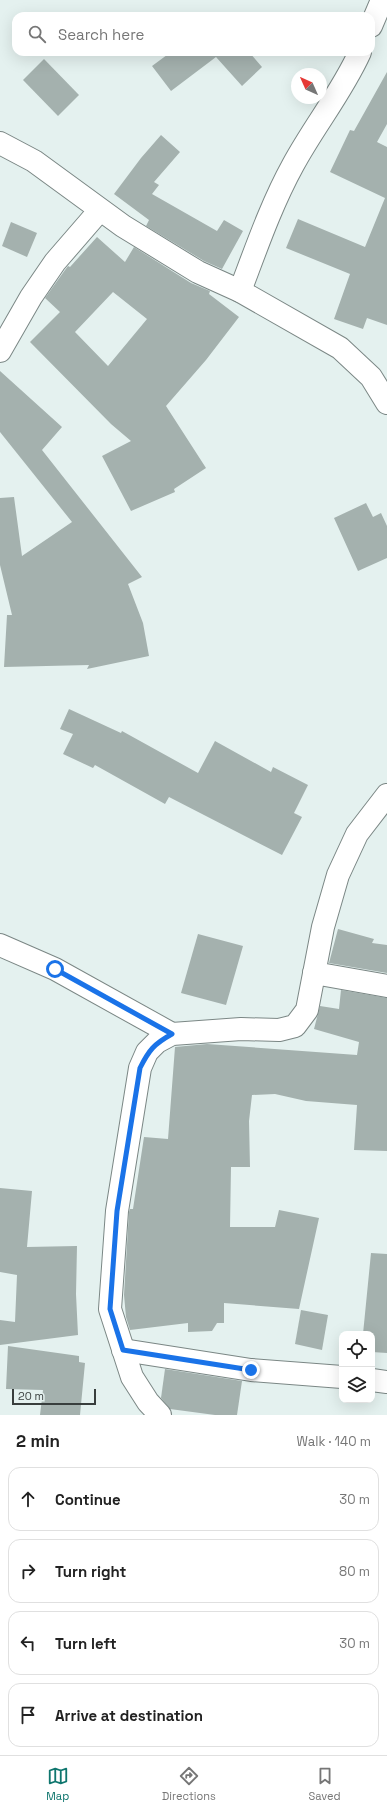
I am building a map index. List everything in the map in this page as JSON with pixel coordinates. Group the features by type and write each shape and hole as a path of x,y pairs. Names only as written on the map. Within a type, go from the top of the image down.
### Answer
{"street":[{"path":"375,17 382,0"},
{"path":"240,291 267,220 293,164 350,74 358,56"},
{"path":"0,143 34,161 123,226 198,272 240,291 340,348 371,376 387,403"},
{"path":"0,351 31,296 55,262 100,210"},
{"path":"160,1415 148,1402 132,1377 110,1309 120,1196 140,1068 148,1052 157,1042 172,1034 241,1029 279,1030 295,1026 307,1010 323,927 338,875 357,834 387,796"},
{"path":"0,945 55,969 172,1034"},
{"path":"314,973 387,986"},
{"path":"123,1350 251,1370 339,1377"},
{"path":"375,1380 387,1382"}],"building":[{"path":"166,56 252,56 262,67 242,86 216,57 171,91 152,66"},
{"path":"44,59 79,95 58,116 23,80"},
{"path":"387,72 387,124 377,142 387,147 387,325 367,318 363,329 334,319 350,274 286,248 298,219 365,247 385,198 330,172 350,130 354,131"},
{"path":"161,135 180,152 154,182 159,185 152,194 217,231 224,220 243,231 222,269 204,261 146,226 149,220 114,194 141,158"},
{"path":"11,222 37,233 27,257 2,246"},
{"path":"97,237 125,262 134,247 191,283 210,291 209,294 239,317 206,360 166,406 206,468 174,489 175,492 131,511 102,456 131,441 111,424 30,342 60,312 45,298 68,266 70,267","holes":["113,292 147,319 108,366 75,332"]},
{"path":"0,371 62,427 42,450 142,577 128,584 143,623 149,656 87,669 89,665 4,667 7,615 12,615 0,565 0,498 14,497 22,556 72,522 0,432"},
{"path":"366,503 373,517 381,513 387,526 387,558 358,571 334,518"},
{"path":"69,709 121,733 122,731 198,773 215,741 271,772 273,767 308,785 294,813 302,817 282,855 169,797 165,804 95,765 93,768 63,754 73,734 60,729"},
{"path":"338,929 374,939 372,943 387,945 387,973 329,963"},
{"path":"198,934 243,946 226,1005 181,993"},
{"path":"341,990 387,998 387,1151 354,1150 357,1105 306,1101 275,1094 252,1095 249,1121 250,1167 231,1167 230,1227 275,1227 279,1210 319,1218 299,1309 224,1303 224,1323 217,1323 212,1331 188,1332 188,1323 130,1330 126,1317 124,1295 129,1212 130,1209 133,1209 144,1137 168,1139 175,1047 207,1044 357,1055 359,1042 314,1029 320,1006 339,1009"},
{"path":"0,1188 32,1191 27,1247 77,1246 76,1294 78,1335 0,1345 0,1320 15,1322 17,1275 0,1272"},
{"path":"371,1253 387,1254 387,1353 375,1352 375,1331 363,1331"},
{"path":"301,1310 328,1315 322,1350 295,1344"},
{"path":"8,1346 79,1356 79,1362 85,1363 80,1415 40,1415 43,1390 6,1389"},
{"path":"165,1369 242,1381 237,1415 215,1415 170,1409 161,1398"}],"route":[{"path":"55,969 172,1034 157,1042 148,1052 140,1068 117,1211 110,1309 123,1350 251,1370"}]}
